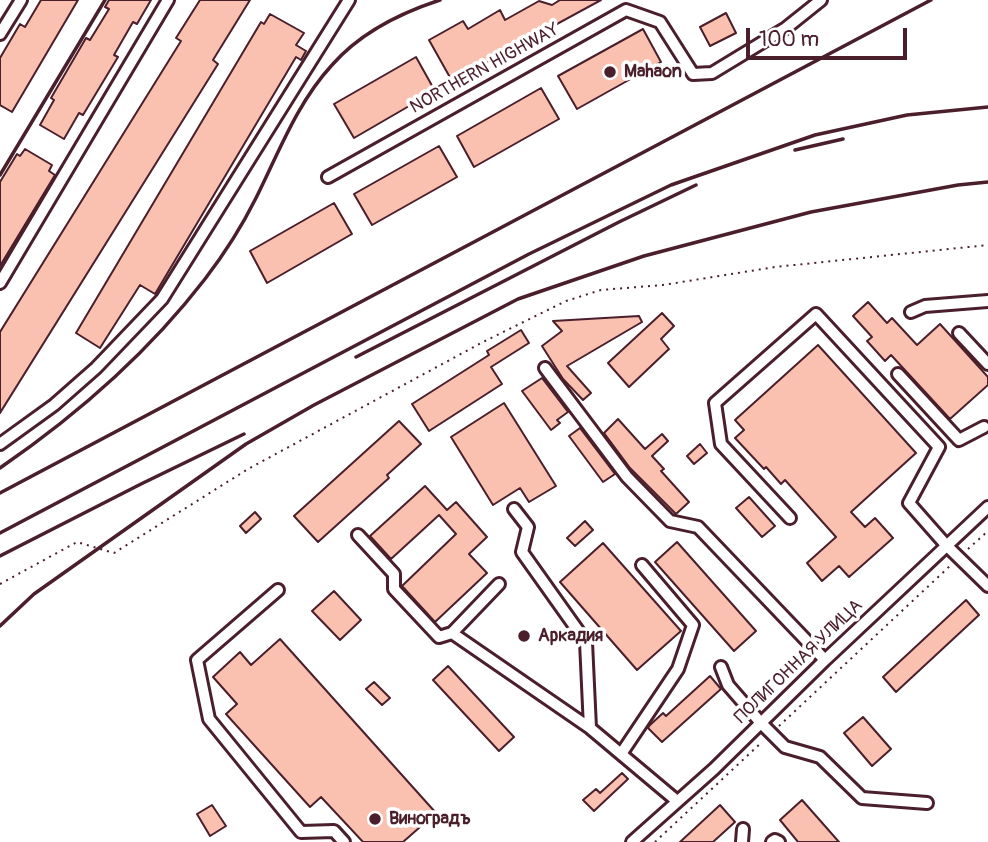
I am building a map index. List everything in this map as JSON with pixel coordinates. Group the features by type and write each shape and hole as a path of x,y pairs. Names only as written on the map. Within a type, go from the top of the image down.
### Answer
{"lane":[{"path":"0,34 21,0"},
{"path":"0,283 169,0"},
{"path":"0,444 54,405 79,383 162,299 349,0"},
{"name":"NORTHERN HIGHWAY","path":"328,177 626,10 660,22 693,74 712,73 786,28 821,0"},
{"path":"0,10 10,17"},
{"path":"911,312 925,306 988,301"},
{"path":"790,518 721,444 715,403 816,314 939,447 909,503 946,545 988,586"},
{"path":"959,332 988,364"},
{"path":"545,368 627,477 670,521 698,527 825,660"},
{"path":"898,374 959,440 987,425"},
{"name":"ПОЛИГОННАЯ УЛИЦА","path":"632,842 988,506"},
{"path":"514,509 528,527 522,552 586,642 590,728"},
{"path":"358,535 394,574 394,589 439,637 452,633 499,584"},
{"path":"621,754 678,669 693,625 642,565"},
{"path":"278,590 197,660 209,719 301,832 334,831 344,842"},
{"path":"452,633 590,728 677,801"},
{"path":"721,667 729,685 771,734 785,747 820,757 862,798 928,803"},
{"path":"742,842 743,829"},
{"path":"772,842 779,842"}],"path":[{"path":"0,584 77,542 114,553 248,468 483,342 566,301 601,290 663,285 775,267 988,245"},
{"path":"655,842 988,531"}],"building":[{"path":"41,0 78,0 12,112 0,105 0,58 20,24 25,27"},
{"path":"109,0 151,0 137,24 133,22 114,55 118,57 83,115 79,113 64,139 40,125 54,100 51,98 86,38 90,40 109,9 105,7"},
{"path":"200,0 250,0 213,60 218,64 0,413 0,332 181,41 176,38"},
{"path":"560,0 601,0 452,81 429,40 463,21 468,29 500,10 505,20 539,1 552,5"},
{"path":"726,13 736,33 710,46 700,27"},
{"path":"270,14 304,33 296,45 306,51 301,60 296,57 155,294 140,285 100,348 76,333 261,22 264,24"},
{"path":"643,29 661,62 577,109 558,76"},
{"path":"416,57 435,91 354,138 334,104"},
{"path":"541,88 559,119 474,167 457,136"},
{"path":"439,146 457,177 372,225 354,194"},
{"path":"25,149 52,165 49,171 55,175 0,266 0,182 17,154 20,156"},
{"path":"334,203 352,234 267,283 250,251"},
{"path":"868,302 887,323 892,318 917,345 940,324 988,377 988,385 950,419 891,355 885,361 867,341 872,337 853,316"},
{"path":"662,313 674,326 661,339 669,349 629,387 608,363"},
{"path":"639,316 642,322 567,366 591,393 583,400 563,379 542,346 562,331 553,321"},
{"path":"521,330 529,343 491,367 502,384 429,431 412,404 489,355 487,351"},
{"path":"818,345 916,453 851,512 865,527 875,518 893,538 849,577 839,566 822,581 807,563 836,537 785,480 781,484 735,438 744,430 735,420"},
{"path":"542,378 568,412 557,420 560,423 551,430 522,391"},
{"path":"504,403 556,486 529,502 520,488 493,505 451,437"},
{"path":"618,419 645,449 662,434 668,441 652,456 664,469 661,471 689,502 676,514 630,468 604,433"},
{"path":"399,421 421,444 387,475 389,478 318,542 294,516"},
{"path":"580,428 615,474 603,482 569,436"},
{"path":"700,444 707,453 694,464 687,456"},
{"path":"425,486 447,510 456,502 487,537 469,554 487,573 435,622 402,586 456,534 439,515 391,559 370,536"},
{"path":"749,497 775,526 762,537 736,508"},
{"path":"255,512 261,519 246,533 240,526"},
{"path":"585,521 593,530 575,546 567,538"},
{"path":"677,542 756,631 734,651 655,562"},
{"path":"603,543 681,631 637,670 560,582"},
{"path":"334,591 361,620 340,640 312,611"},
{"path":"966,600 979,615 896,692 883,677"},
{"path":"280,639 436,813 403,842 363,842 321,797 310,807 226,714 237,704 213,677 240,652 251,665"},
{"path":"448,666 514,737 499,751 433,680"},
{"path":"710,676 721,689 662,742 648,728 650,725 663,713 666,716"},
{"path":"374,682 390,698 382,705 366,689"},
{"path":"863,717 891,749 872,766 844,733"},
{"path":"622,773 628,779 594,811 583,800 596,789 600,793"},
{"path":"802,800 839,842 798,842 780,820"},
{"path":"212,805 226,826 210,836 197,814"},
{"path":"720,805 735,822 713,842 680,842"}],"railway":[{"path":"0,175 105,0"},
{"path":"0,468 56,427 110,381 183,306 233,239 299,112 332,65 355,43 382,25 440,0"},
{"path":"0,493 931,0"},
{"path":"0,533 529,254 671,185 815,135 907,115 988,107"},
{"path":"795,150 843,139"},
{"path":"0,626 34,594 246,444 314,405 518,299 644,256 811,212 988,182"},
{"path":"356,357 696,185"},
{"path":"0,556 244,434"}],"place":[{"name":"Mahaon","path":"610,72"},
{"name":"Аркадия","path":"524,636"},
{"name":"Виноградъ","path":"375,819"}]}
